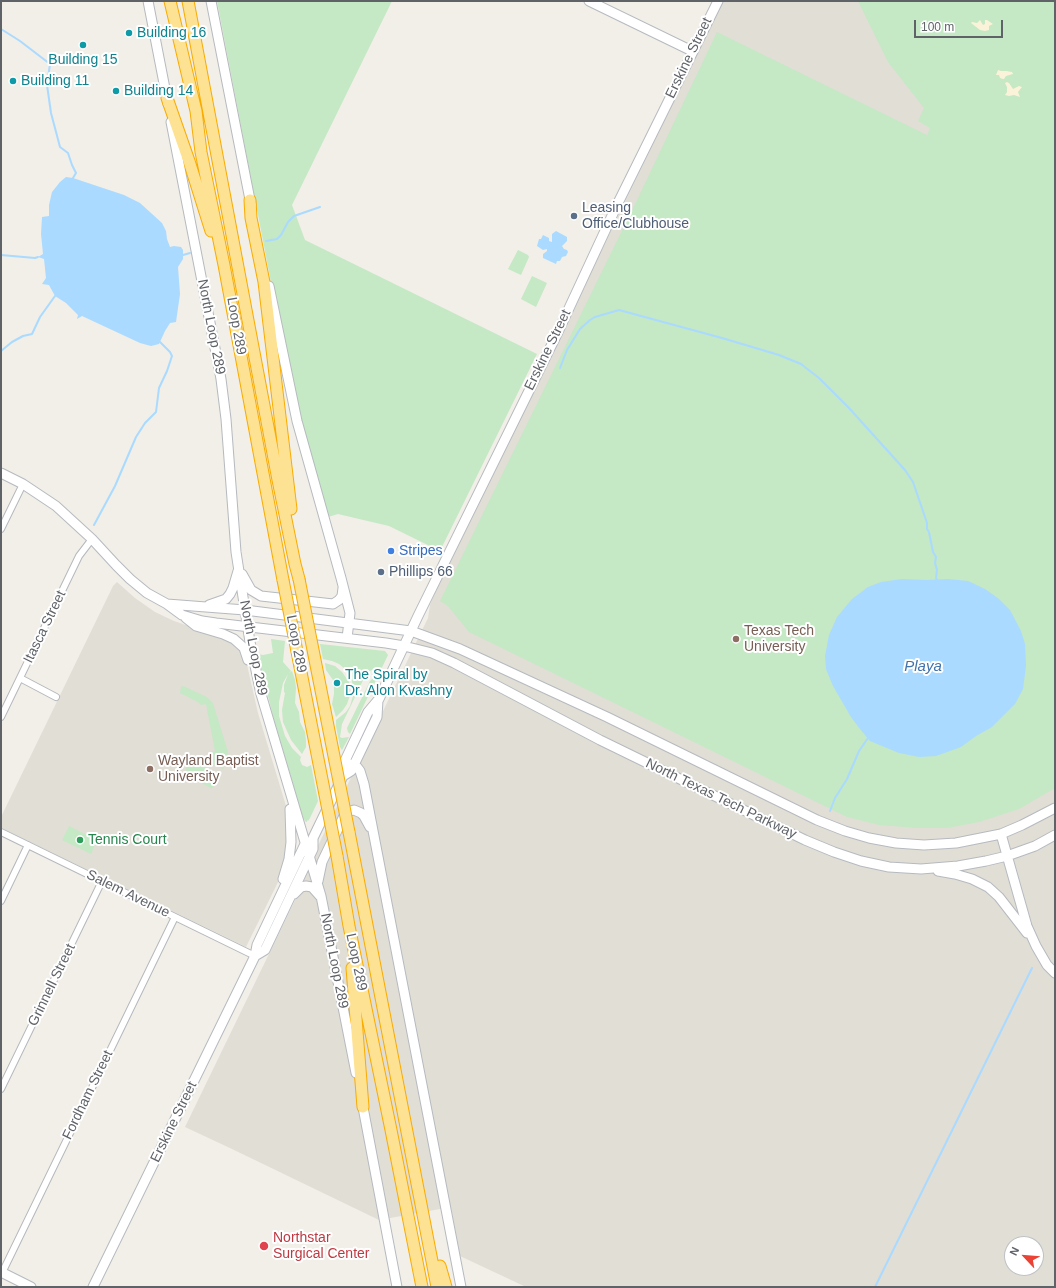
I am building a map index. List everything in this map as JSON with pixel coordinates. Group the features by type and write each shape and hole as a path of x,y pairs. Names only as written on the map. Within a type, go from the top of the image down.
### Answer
{"highway":[{"name":"Loop 289","path":"170,1 196,111 201,152 241,351 349,926 422,1287"},
{"name":"Loop 289","path":"188,1 277,473 349,832 437,1287"},
{"path":"167,98 189,161 213,238 236,351 244,373"},
{"path":"250,200 251,218 264,282 292,522 300,566 299,579"},
{"path":"349,926 363,1107"},
{"path":"412,1154 421,1170 446,1287"}],"main road":[{"name":"North Loop 289","path":"148,1 221,379 226,419 232,508 247,626 261,694 321,896 397,1287"},
{"path":"211,1 250,200 255,217 297,421 350,613 347,638"},
{"path":"589,1 692,52"},
{"name":"Erskine Street","path":"255,956 266,950 313,849 313,838 368,712 379,699 558,332 617,205 718,1"},
{"path":"1,473 23,484 56,506 73,520 130,579 147,593 167,604 196,626 230,637 240,644 246,652 253,680 261,694"},
{"path":"239,567 252,590 261,596 333,604 336,603 342,596 343,587"},
{"path":"205,606 226,599 233,588 239,567"},
{"name":"North Texas Tech Parkway","path":"167,604 245,610 411,631 467,652 606,717 816,820 869,838 896,843 924,845 956,843 1001,834 1055,808"},
{"name":"North Texas Tech Parkway","path":"182,615 202,620 404,646 432,653 454,663 600,740 812,843 861,861 889,867 921,869 958,866 1007,856 1035,846 1055,835"},
{"name":"Erskine Street","path":"342,772 351,771 377,717 379,699"},
{"path":"354,765 360,770 364,784 461,1287"},
{"path":"271,916 290,852 292,828 288,788"},
{"path":"317,883 322,862 344,816 347,813 354,810 364,816 375,838"},
{"path":"1001,834 1028,926 1036,946"},
{"name":"Erskine Street","path":"93,1287 255,956 257,945 305,844 313,838"},
{"path":"921,869 961,876 972,879 988,887 999,897 1036,946 1047,965 1055,973"},
{"path":"291,896 301,887 306,886 312,887 321,896"},
{"path":"1,1273 31,1287"}],"street":[{"path":"1,529 23,484"},
{"name":"Itasca Street","path":"1,717 79,556 92,539"},
{"path":"20,678 56,697"},
{"name":"Salem Avenue","path":"1,832 255,956"},
{"path":"1,901 28,845"},
{"name":"Grinnell Street","path":"1,1088 102,882"},
{"name":"Fordham Street","path":"1,1273 175,917"}],"shaded area":[{"name":"Texas Tech University","path":"723,1 1055,1 1055,1287 526,1287 460,1256 451,1207 379,1220 185,1127 298,894 302,880 314,854 428,618 430,605 438,585"},
{"name":"Wayland Baptist University","path":"117,582 135,598 155,612 174,621 233,641 245,656 258,713 286,806 290,835 281,876 246,947 1,828 1,817 113,586"}],"green space":[{"path":"217,1 392,1 292,205 305,240 537,354 440,551 389,526 338,514 328,517 301,424 279,324"},
{"path":"858,1 1055,1 1055,788 1019,809 979,822 947,828 918,828 879,825 847,817 469,632 448,606 440,601 638,198 717,32 927,135 930,128 918,121 924,108 888,62"},
{"path":"518,250 529,257 521,275 508,269"},
{"path":"532,276 547,283 536,307 521,299"},
{"path":"271,639 285,641 283,662 291,671 289,673 292,671 295,680 295,703 299,712 300,722 305,732 306,741 306,747 302,754 291,740 283,722 282,710 285,693 284,685 288,674 283,683 279,702 279,716 285,736 292,748 301,757 300,760 302,765 307,767 311,765 318,801 307,822 303,818 274,720 258,656 258,654 263,655 273,653"},
{"path":"320,644 385,651 388,655 350,734 347,728 370,681 377,676 379,670 377,668 367,672 342,724 340,737 349,737 342,750 340,747 336,720 346,712 350,706 353,696 352,681 345,669 339,664 323,659"},
{"path":"325,663 335,666 342,672 349,682 350,695 347,704 336,717 332,704 334,694 333,680 326,670"},
{"path":"183,686 207,697 213,703 228,752 228,758 223,769 207,761 211,752 215,751 206,704 201,705 180,693 181,687"},
{"path":"192,762 219,774 213,787 211,788 188,776 186,769"},
{"name":"Tennis Court","path":"69,826 97,840 91,854 62,840"}],"sand":[{"path":"980,20 983,25 985,24 985,20 993,24 989,26 989,30 980,30 971,23 977,23"},
{"path":"998,70 1012,72 1013,74 1006,76 1003,79 1000,78 999,75 996,75"},
{"path":"1007,82 1013,89 1019,86 1022,87 1018,92 1020,97 1005,95 1007,92 1007,87 1005,83"}],"water":[{"path":"66,177 124,195 140,203 162,223 166,231 170,247 181,247 183,250 183,259 178,267 180,294 176,322 170,323 159,344 151,346 140,343 82,316 77,319 78,315 66,303 55,296 49,285 42,284 46,278 44,259 38,257 43,254 41,234 42,217 49,216 49,205 52,192"},
{"path":"556,231 567,237 567,241 562,246 568,252 560,261 557,261 556,264 543,258 543,254 547,251 547,249 543,250 537,246 539,239 541,239 543,235 549,238 549,241 552,242 552,234"},
{"name":"Playa","path":"902,579 948,579 968,581 985,589 999,599 1010,610 1021,631 1025,644 1026,666 1023,689 1015,704 992,727 961,747 936,756 919,757 899,753 870,741 851,717 833,686 826,669 825,656 829,635 837,617 852,599 868,587 881,582"}],"waterway":[{"path":"1,29 20,41 50,64 47,85 51,113 60,147 68,153 76,173 73,178"},
{"path":"266,241 277,239 288,222 294,216 320,207"},
{"path":"183,255 190,253"},
{"path":"1,255 38,257"},
{"path":"1,351 12,342 23,336 32,334 40,317 55,296"},
{"path":"560,368 567,350 580,329 595,317 619,310 722,338 779,355 801,364 819,378 849,408 905,470 913,482 927,523 927,529 933,552 936,557 935,563 937,580"},
{"path":"94,525 115,486 136,437 145,423 156,412 159,388 172,356 160,342"},
{"path":"830,811 835,798 847,779 859,751 868,738"},
{"path":"875,1287 1032,968"}],"place":[{"name":"Building 16","path":"129,33"},
{"name":"Building 15","path":"83,45"},
{"name":"Building 11","path":"13,81"},
{"name":"Building 14","path":"116,91"},
{"name":"Leasing Office/Clubhouse","path":"574,216"},
{"name":"Stripes","path":"391,551"},
{"name":"Phillips 66","path":"381,572"},
{"name":"Texas Tech University","path":"736,639"},
{"name":"The Spiral by Dr. Alon Kvashny","path":"337,683"},
{"name":"Wayland Baptist University","path":"150,769"},
{"name":"Tennis Court","path":"80,840"},
{"name":"Northstar Surgical Center","path":"264,1246"}]}
